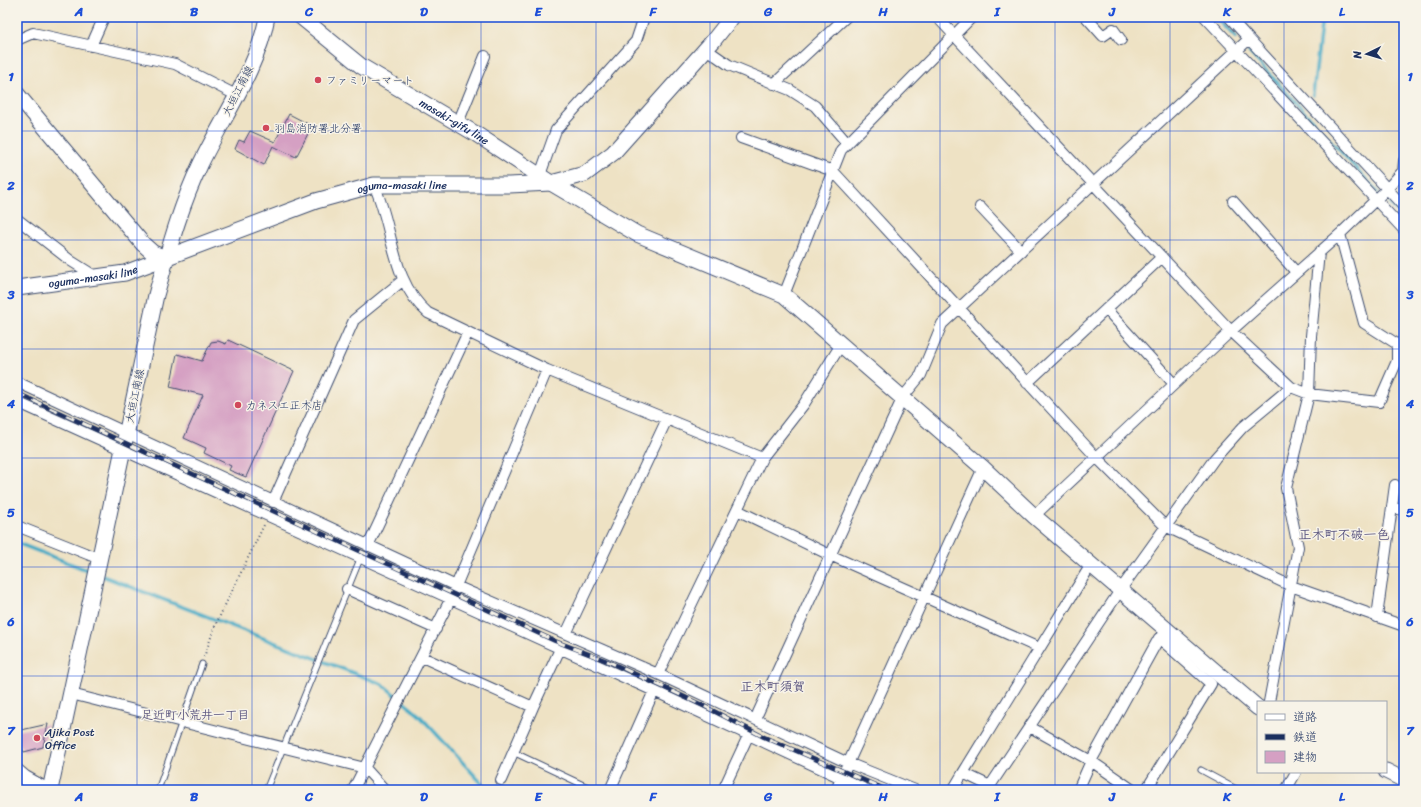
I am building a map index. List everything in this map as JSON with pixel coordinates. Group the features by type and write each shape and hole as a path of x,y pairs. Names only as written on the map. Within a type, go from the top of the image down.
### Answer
{"street":[{"path":"91,46 104,17"},
{"name":"大垣江南線","path":"50,790 126,434 166,258 180,212 201,164 254,61 267,17"},
{"name":"masaki-gifu line","path":"301,17 360,66 458,123 636,234 784,295 842,343 983,468 1034,516 1092,563 1257,707"},
{"path":"546,179 556,130 636,41 644,17"},
{"name":"oguma-masaki line","path":"17,288 98,278 125,273 316,201 374,185 509,185 585,174 613,153 706,49 732,17"},
{"path":"774,84 846,17"},
{"path":"938,17 1231,331 1291,387 1309,394 1379,402 1400,363 1397,344 1364,323 1340,234"},
{"path":"784,295 841,150 972,17"},
{"path":"1086,17 1103,36 1112,29 1121,40"},
{"path":"1205,17 1404,230"},
{"path":"1228,17 1404,207"},
{"path":"17,40 33,33 175,64 236,95"},
{"path":"758,713 903,397 921,375 942,324 1249,39"},
{"path":"706,49 729,64 790,90 815,106 847,143"},
{"path":"458,123 485,56"},
{"path":"17,94 143,244 153,253 166,258"},
{"path":"741,138 833,171 1096,457 1165,526 1291,586 1404,626"},
{"path":"1034,516 1231,331 1340,234 1387,189 1403,171 1404,161"},
{"path":"374,185 402,281 418,305 428,313 547,370 762,458"},
{"path":"1233,201 1296,272"},
{"path":"980,207 1021,251"},
{"path":"17,219 71,261 98,278"},
{"path":"1269,701 1298,547 1286,488 1309,394 1311,336 1319,252"},
{"path":"1027,383 1162,257"},
{"path":"273,502 354,320 402,281"},
{"path":"1106,309 1174,384"},
{"path":"368,546 468,332"},
{"path":"658,674 762,458 804,404 842,343"},
{"path":"353,790 450,600 547,370"},
{"path":"17,382 126,434 456,586 658,674 848,763 915,790"},
{"path":"963,773 990,786 1121,589 1215,458 1243,427 1291,387"},
{"path":"17,402 450,600 749,734 841,779 867,790"},
{"path":"566,634 667,420"},
{"path":"836,790 983,468"},
{"path":"1377,617 1396,485"},
{"path":"1392,508 1404,510"},
{"path":"737,510 830,555 1039,648"},
{"path":"17,526 100,559"},
{"path":"953,790 1092,563"},
{"path":"347,589 436,629"},
{"path":"1078,790 1091,761 1159,638 1211,684 1146,790"},
{"path":"501,780 560,649"},
{"path":"422,657 533,707"},
{"path":"610,790 654,691"},
{"path":"71,694 364,768 385,790"},
{"path":"1030,727 1091,761 1133,790"},
{"path":"723,790 749,734"},
{"path":"17,772 24,778 45,790"},
{"path":"1387,772 1404,780"},
{"path":"1286,790 1295,773"}],"lane":[{"path":"266,790 360,558"},
{"path":"158,790 202,664"},
{"path":"513,752 594,790"},
{"path":"1201,770 1238,790"}],"path":[{"path":"202,664 215,626 268,516"}],"building":[{"path":"289,114 312,126 296,157 273,146 264,165 235,149 239,140 244,142 250,131 275,142"},
{"path":"228,340 294,371 246,477 229,470 231,466 204,453 206,448 184,438 203,395 170,387 177,354 202,361 211,342 218,341 226,344"},
{"path":"48,724 43,747 24,752 17,742 17,731"}],"waterway":[{"path":"1216,17 1236,38"},
{"path":"1313,95 1322,17"},
{"path":"1249,52 1378,192"},
{"path":"1390,204 1404,219"},
{"path":"17,543 92,572"},
{"path":"100,575 382,684 419,715 488,790"}],"railway":[{"path":"17,393 555,641 607,661 702,705 764,737 887,790"}],"place":[{"name":"ファミリーマート","path":"318,80"},
{"name":"羽島消防署北分署","path":"266,128"},
{"name":"カネスエ正木店","path":"238,405"},
{"name":"Ajika Post Office","path":"37,738"}],"district":[{"name":"正木町不破一色","path":"1344,534"},
{"name":"正木町須賀","path":"773,686"},
{"name":"足近町小荒井一丁目","path":"195,715"}]}
